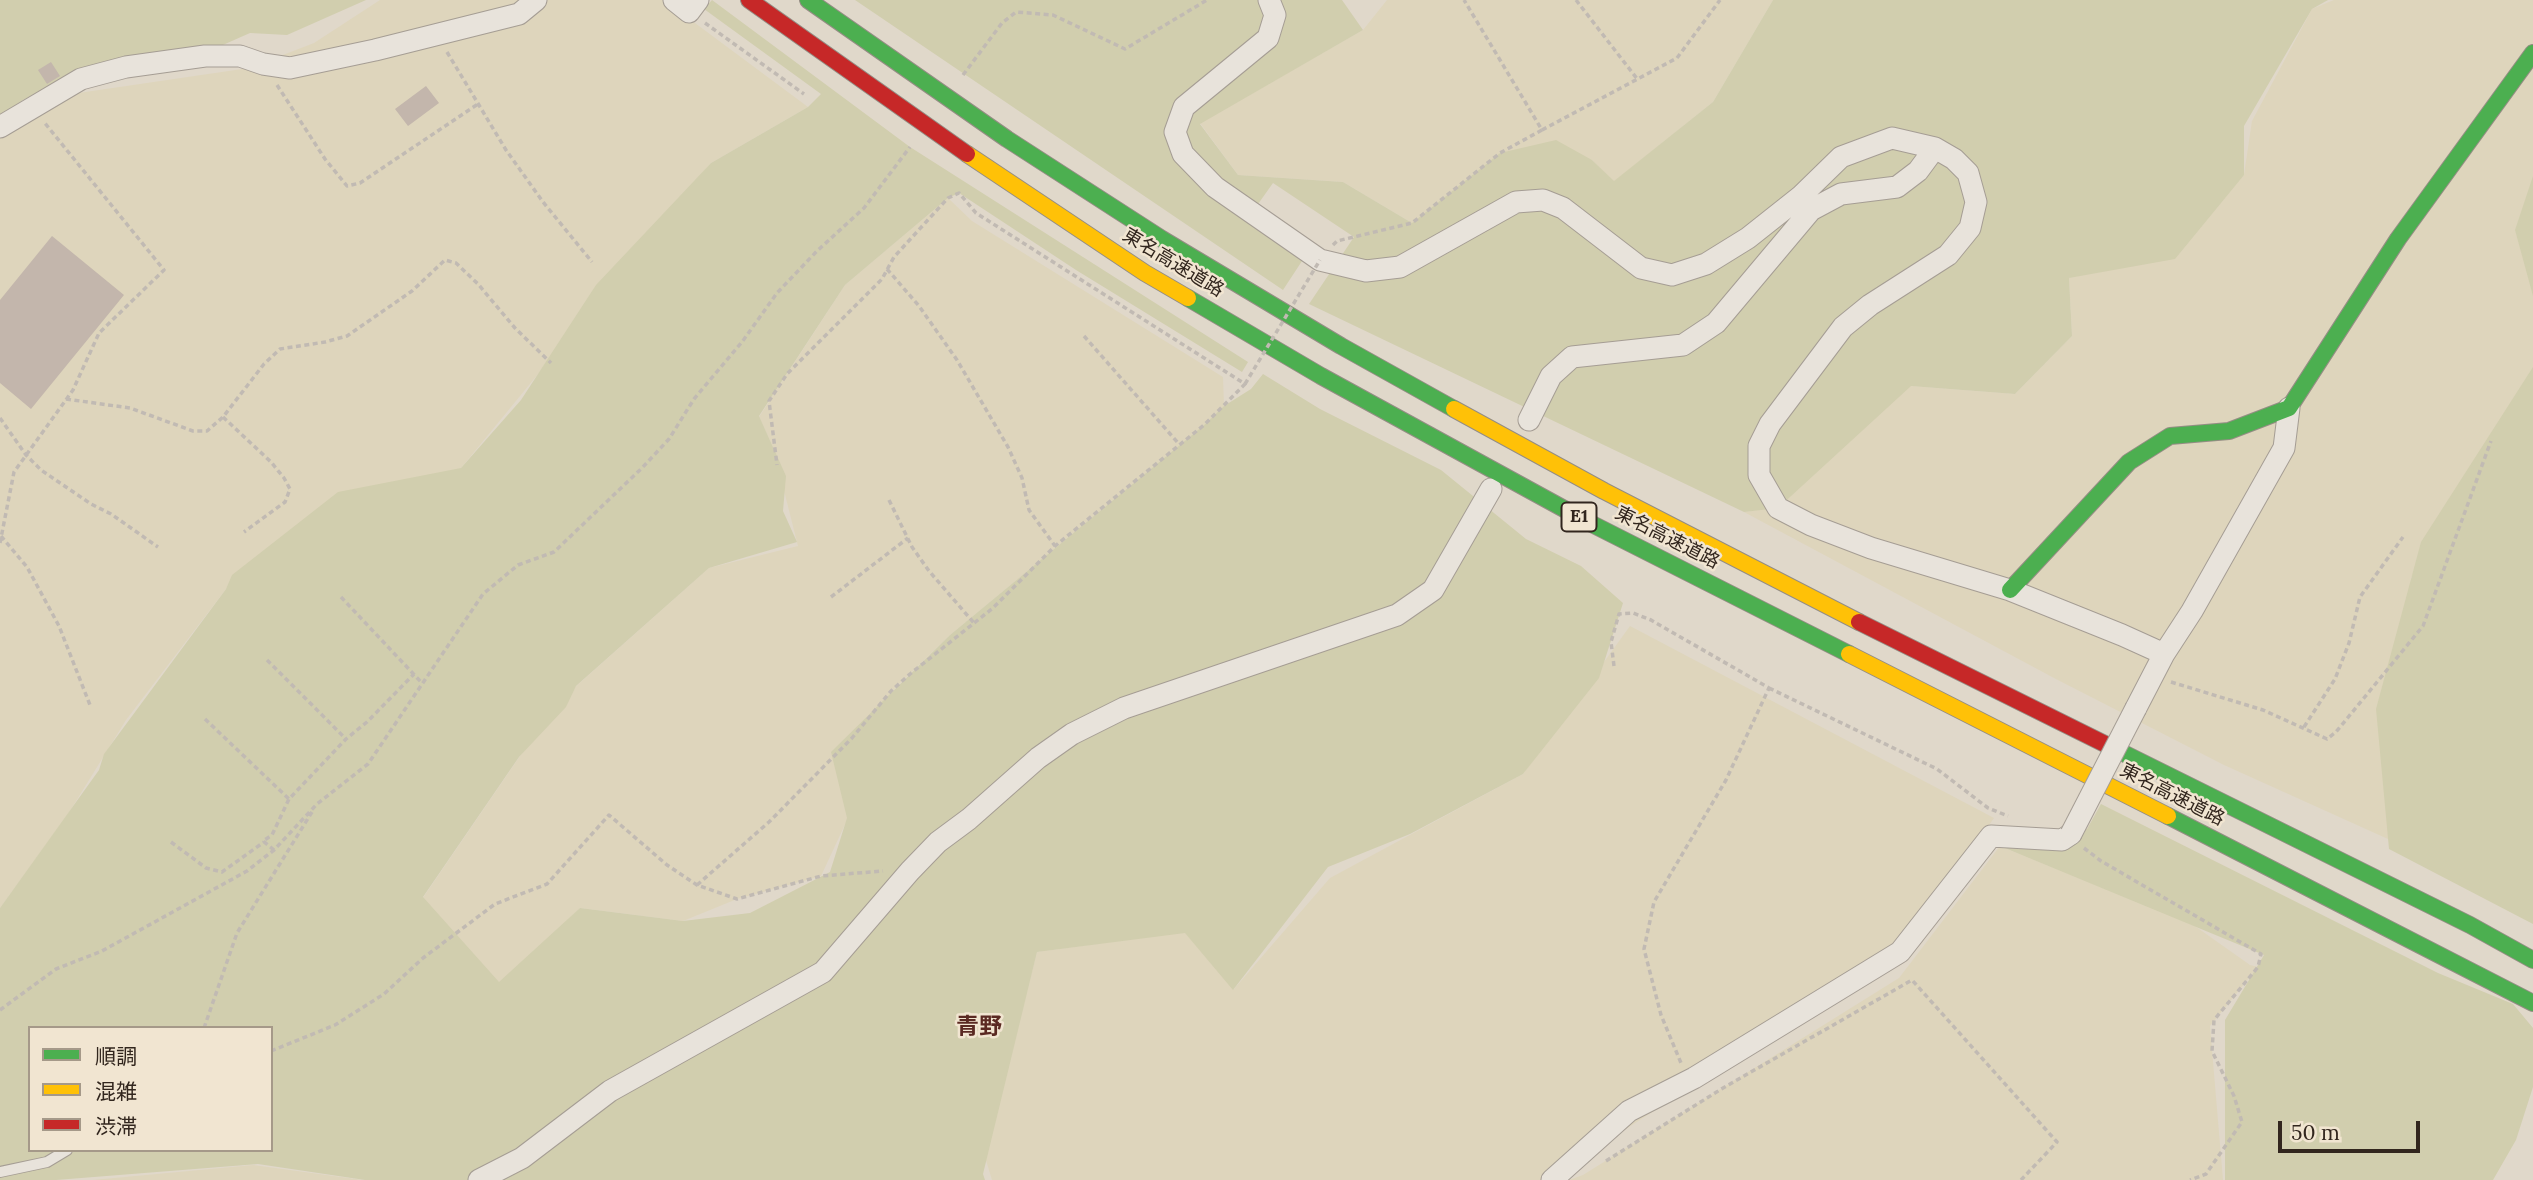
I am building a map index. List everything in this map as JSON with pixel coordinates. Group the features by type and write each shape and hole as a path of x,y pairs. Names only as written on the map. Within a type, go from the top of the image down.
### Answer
{"main road":[{"name":"東名高速道路","path":"749,0 988,169 1134,265 1321,376 1601,528 2533,1003"},
{"name":"東名高速道路","path":"808,0 1018,146 1162,239 1353,353 1604,491 1850,617 2470,925 2533,960"},
{"path":"2010,590 2129,462 2170,436 2229,431 2289,408 2398,239 2533,53"}],"street":[{"path":"0,127 81,79 126,67 205,56 240,56 263,64 289,68 375,50 519,14 536,0"},
{"path":"1269,0 1275,15 1268,38 1184,107 1175,132 1183,154 1215,187 1320,260 1366,271 1399,267 1516,202 1543,200 1563,208 1641,268 1672,275 1706,264 1748,238 1801,197 1841,157 1892,138 1935,148 1954,159 1968,173 1976,202 1970,228 1948,255 1870,305 1843,327 1770,425 1759,446 1759,475 1778,508 1811,525 1871,548 2010,590 2164,654"},
{"path":"1529,420 1551,376 1572,357 1683,345 1716,323 1811,210 1841,194 1897,187 1918,171 1935,148"},
{"path":"1552,1180 1629,1111 1689,1081 1900,952 1991,836 2062,840 2071,834 2164,654 2192,611 2284,448 2289,408"},
{"path":"480,1180 522,1158 610,1091 823,972 910,870 938,842 969,819 1038,758 1072,734 1124,708 1397,615 1433,590 1491,489"}],"lane":[{"path":"0,1172 47,1161 63,1152"}],"path":[{"path":"963,75 1002,23 1016,12 1053,15 1125,49 1207,0"},
{"path":"1464,0 1542,130"},
{"path":"1576,0 1638,80"},
{"path":"697,885 769,822 852,738 891,691 993,608 1055,546 1204,425 1245,384 1320,260 1337,241 1412,223 1500,153 1676,58 1720,0"},
{"path":"689,4 804,93"},
{"path":"437,35 478,104 543,202 592,262"},
{"path":"263,64 325,159 347,186 360,183 478,104"},
{"path":"0,543 14,472 66,399 99,332 164,270 32,106"},
{"path":"0,1010 56,969 102,951 182,905 222,887 274,850 317,804 368,764 483,594 518,565 554,552 651,458 669,439 694,399 742,342 777,293 863,208 910,147"},
{"path":"777,465 769,401 787,374 882,279 894,257 948,198 959,193 976,213 1245,384"},
{"path":"66,399 130,408 193,431 207,431 223,417 264,364 280,349 347,336 412,291 446,260 456,263 478,284 515,328 551,363"},
{"path":"887,270 919,306 957,359 1008,447 1022,478 1029,510 1055,546"},
{"path":"1084,336 1179,444"},
{"path":"223,417 271,462 290,489 285,502 244,532"},
{"path":"0,418 26,455 41,470 158,547"},
{"path":"2152,676 2223,700 2263,710 2327,739 2336,732 2423,626 2491,442"},
{"path":"889,500 908,538 929,570 974,623"},
{"path":"1,536 27,566 59,626 90,705"},
{"path":"2304,727 2335,679 2349,643 2360,597 2403,537"},
{"path":"831,597 908,538"},
{"path":"341,597 422,683"},
{"path":"1614,666 1611,642 1619,614 1633,613 1651,620 1769,688 1937,769 1988,808 2011,818"},
{"path":"267,660 346,739"},
{"path":"171,842 206,868 222,872 272,835 289,799 346,739 367,722 414,674"},
{"path":"1689,1081 1661,1015 1644,949 1654,902 1726,780 1769,688"},
{"path":"205,719 289,799"},
{"path":"205,1026 237,933 317,804"},
{"path":"273,1050 335,1025 384,995 423,958 495,904 547,884 609,815 667,866 697,885 737,899 821,876 910,870"},
{"path":"2071,834 2101,861 2261,954 2258,967 2214,1020 2212,1051 2234,1096 2242,1122 2206,1174 2190,1180"},
{"path":"263,841 274,850"},
{"path":"1606,1161 1723,1087 1912,980 2057,1142 2021,1180"}],"shaded area":[{"path":"0,0 366,0 287,35 250,33 216,48 89,66 23,100 0,117"},
{"path":"380,0 664,0 808,107 711,163 461,468 226,589 126,720 65,819 0,908 0,136 65,95 249,68 314,43"},
{"path":"712,0 910,147 1248,362 1242,372 1076,270 959,193 948,198 845,285 759,416 786,476 783,511 797,542 709,568 576,686 566,707 519,757 423,897 499,982 580,908 683,921 750,913 830,872 847,818 831,752 950,635 1224,406 1251,389 1263,374 1320,409 1441,470 1526,539 1581,566 1623,603 1599,678 1523,774 1410,834 1328,867 1233,990 1185,933 1037,952 983,1174 985,1180 365,1180 258,1164 56,1180 0,1180 0,908 99,770 104,754 226,589 232,575 338,492 461,468 521,400 596,285 711,163 808,107 821,94 704,9"},
{"path":"855,0 1342,0 1363,30 1200,124 1238,175 1343,182 1412,223 1500,153 1556,140 1592,160 1614,181 1713,102 1773,0 2328,0 2312,9 2244,126 2244,175 2175,259 2069,278 2072,336 2015,394 1911,386 1778,508 1744,512 1309,304 1354,237 1273,183 1246,221 1302,261 1283,290"},
{"path":"1387,0 1773,0 1713,102 1614,182 1592,160 1500,153 1412,223 1343,182 1238,175 1200,123 1363,30"},
{"path":"2334,0 2533,0 2533,369 2411,578 2388,839 2224,765 2054,678 1744,512 1778,507 1899,385 2015,394 2072,336 2069,278 2244,175 2252,121 2312,9"},
{"path":"2533,176 2533,296 2515,230"},
{"path":"948,198 972,221 1223,377 1224,406 950,635 897,686 835,756 848,818 821,876 737,899 683,921 580,908 501,990 416,908 555,705 709,568 798,546 773,447 759,417 845,285"},
{"path":"2533,367 2533,924 2389,849 2376,709 2421,542"},
{"path":"1630,626 1994,818 1900,952 1547,1180 992,1180 985,1157 1037,952 1185,932 1234,989 1330,878 1523,774"},
{"path":"2101,804 2438,973 2513,1004 2533,1028 2533,1087 2516,1140 2493,1180 2225,1180 2225,1020 2264,955 2000,846 2087,829"},
{"path":"2000,846 2192,924 2250,965 2258,967 2210,1026 2223,1180 1569,1180 1583,1175 1899,978"},
{"path":"253,1165 363,1180 93,1180"}],"building":[{"path":"51,62 60,76 47,84 38,70"},
{"path":"426,86 439,103 408,126 395,109"},
{"path":"52,236 124,295 31,409 0,383 0,300"}],"traffic: fast":[{"path":"808,0 1007,139 1162,239 1341,346 1454,409"},
{"path":"2010,590 2129,462 2170,436 2229,431 2289,408 2398,239 2533,53"},
{"path":"1188,298 1321,376 1588,522 1849,654"},
{"path":"2113,748 2470,925 2533,960"},
{"path":"2168,816 2533,1003"}],"traffic: slow":[{"path":"967,154 1145,273 1188,298"},
{"path":"1454,409 1604,491 1859,622"},
{"path":"1849,654 2168,816"}],"traffic: jam":[{"path":"749,0 967,154"},
{"path":"1859,622 2113,748"}],"district":[{"name":"青野","path":"979,1027"}]}
